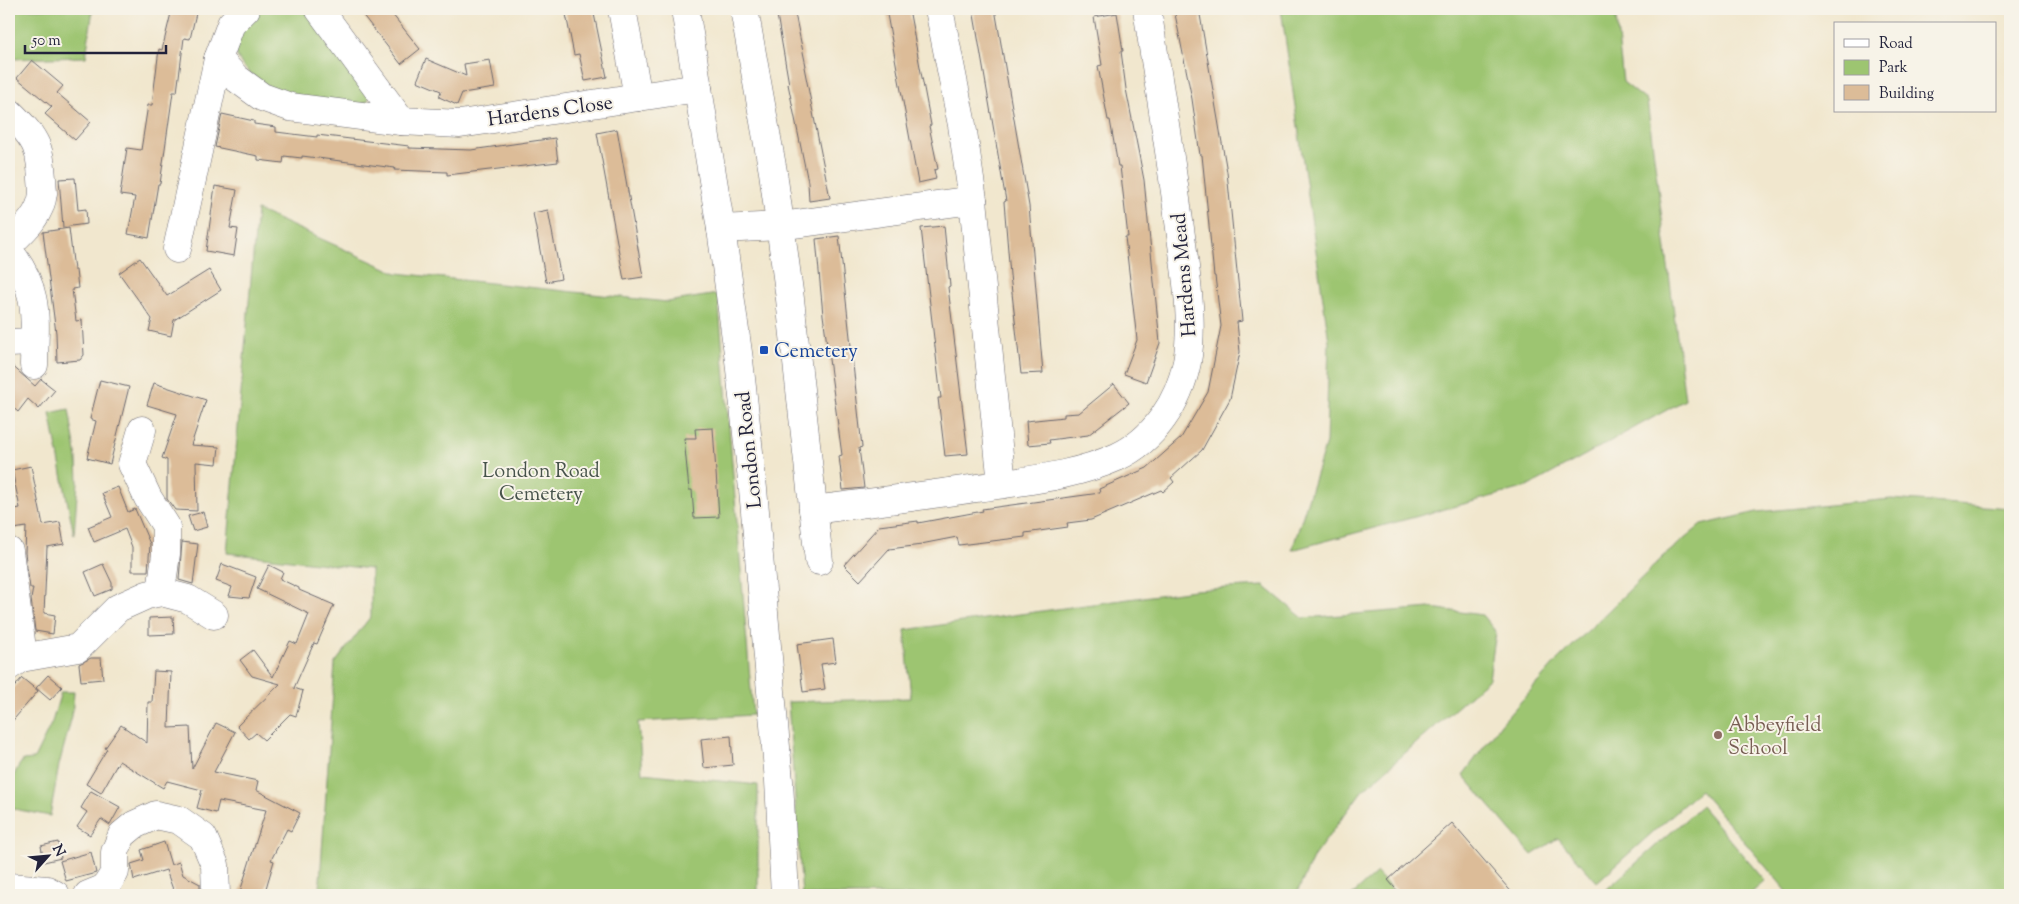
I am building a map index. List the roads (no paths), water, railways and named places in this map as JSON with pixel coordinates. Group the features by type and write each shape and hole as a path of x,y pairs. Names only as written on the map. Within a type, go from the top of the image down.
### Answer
{"street":[{"path":"177,249 218,59 231,24 246,9"},
{"path":"319,9 401,122"},
{"path":"622,9 638,97"},
{"name":"London Road","path":"684,9 721,229 739,360 753,489 779,781 785,895"},
{"path":"744,9 773,172 790,299 819,561"},
{"path":"939,9 962,125 973,200 1002,484"},
{"name":"Hardens Mead","path":"813,510 1056,476 1092,468 1131,449 1144,439 1164,417 1183,378 1189,349 1190,330 1184,260 1165,112 1147,9"},
{"name":"Hardens Close","path":"218,59 236,78 262,97 290,107 401,122 460,124 698,88"},
{"path":"9,112 28,130 38,146 43,193 42,201 34,219 9,244"},
{"path":"721,229 780,226 973,200"},
{"path":"9,251 24,272 30,285 35,311 26,350"},
{"path":"142,430 132,464 148,498 166,526 166,554 161,592"},
{"path":"9,551 19,624 15,662 78,648 118,608 147,595 161,592 188,598 214,615"},
{"path":"88,895 105,888 115,872 115,852 122,835 134,825 156,815 180,820 203,837 215,865 216,895"},
{"path":"9,886 47,890 56,895"}],"place":[{"name":"Cemetery","path":"764,350"},
{"name":"Abbeyfield School","path":"1718,735"}],"park label":[{"name":"London Road Cemetery","path":"541,482"}]}
